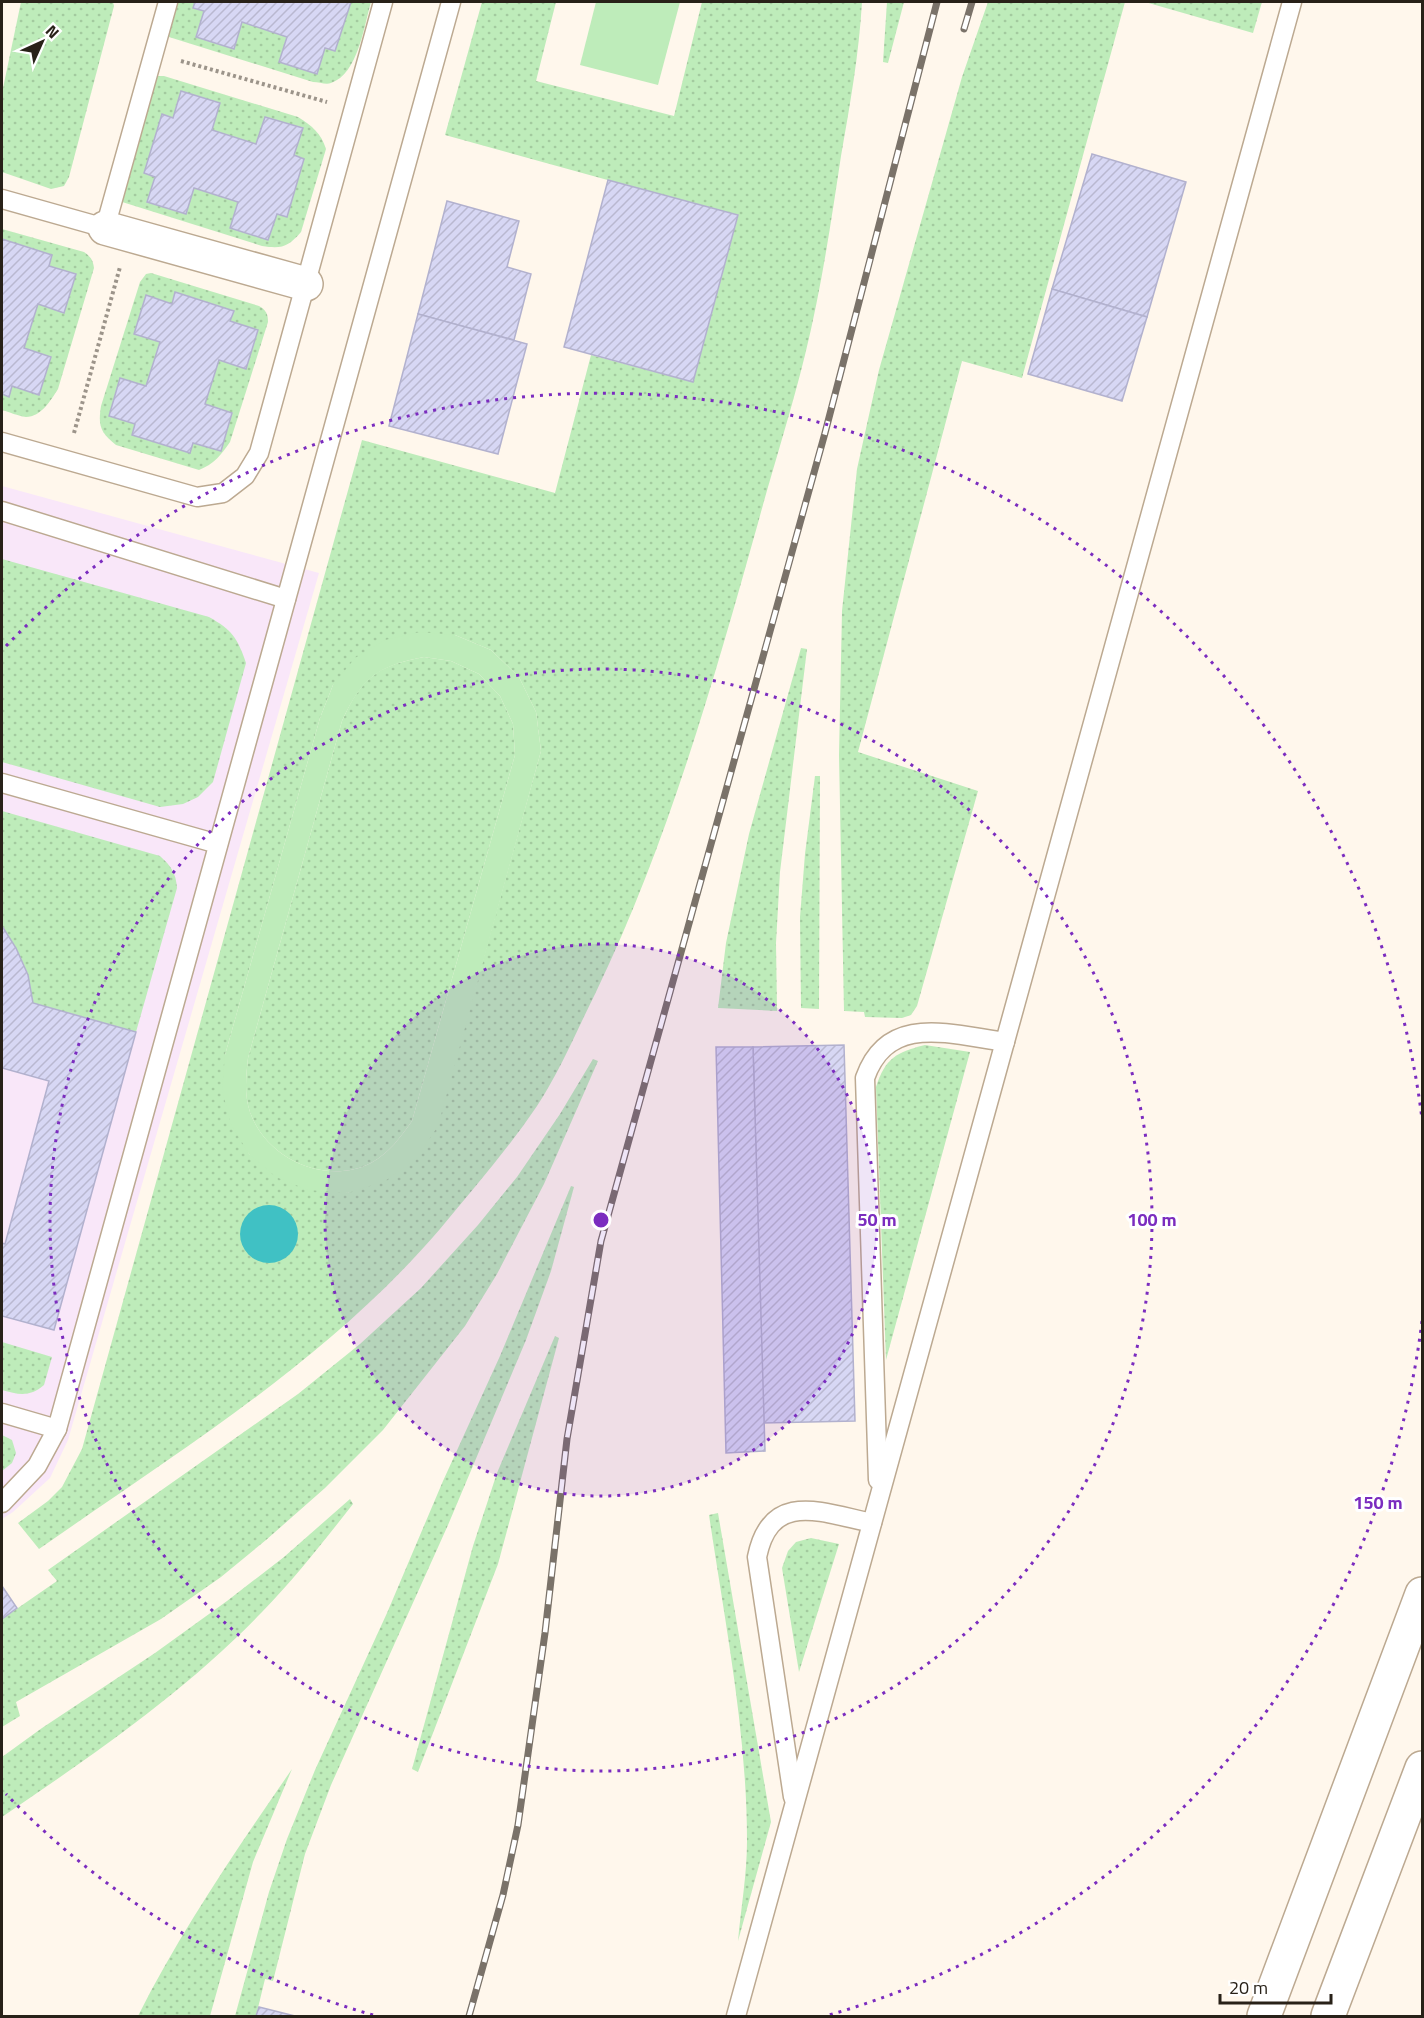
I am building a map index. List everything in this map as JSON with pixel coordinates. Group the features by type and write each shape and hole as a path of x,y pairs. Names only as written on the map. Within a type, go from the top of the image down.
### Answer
{"street":[{"path":"117,231 306,284"},
{"path":"1264,2016 1422,1594"},
{"path":"1328,2016 1422,1768"}],"lane":[{"path":"2,199 117,231 154,53 168,2"},
{"path":"2,442 197,497 223,493 245,476 259,453 383,2"},
{"path":"2,1503 37,1466 57,1429 451,2"},
{"path":"736,2016 1292,2"},
{"path":"2,511 286,599"},
{"path":"2,783 218,844"},
{"path":"878,1498 865,1078 871,1061 884,1047 894,1039 910,1034 924,1032 1005,1042"},
{"path":"2,1413 57,1429"},
{"path":"794,1804 757,1557 760,1541 769,1527 780,1517 795,1510 872,1523"}],"path":[{"path":"154,53 354,110"},
{"path":"66,460 117,231"}],"shaded area":[{"path":"2,486 319,573 68,1440 50,1478 13,1512 2,1519"}],"green space":[{"path":"21,2 113,2 114,6 69,177 64,186 51,189 2,172 2,93"},
{"path":"173,2 371,2 354,60 340,78 327,84 313,82 169,37 165,33"},
{"path":"482,2 556,2 536,81 674,116 702,2 862,2 854,79 811,331 741,583 706,702 667,820 622,935 553,1079 514,1138 440,1229 350,1320 250,1401 39,1549 18,1523 48,1501 62,1487 82,1449 362,440 555,493 591,355 693,382 738,216 445,135","holes":["455,635 491,650 519,677 536,712 541,751 437,1126 348,1193 249,1154 225,1055 320,718 333,685"]},
{"path":"596,2 680,2 658,85 580,65"},
{"path":"887,2 904,2 888,63 883,62"},
{"path":"988,2 1125,2 1022,378 962,361 858,752 978,791 917,1006 911,1015 902,1018 865,1017 864,1012 844,1011 839,755 842,611 857,469 879,370 962,77"},
{"path":"1145,2 1262,2 1253,33"},
{"path":"164,76 298,117 319,134 326,149 301,232 292,241 280,247 262,246 119,201 152,79"},
{"path":"2,229 84,252 94,265 58,389 45,407 36,414 26,417 2,410"},
{"path":"151,273 259,306 268,317 230,442 217,459 199,470 116,445 106,436 100,424 101,406 140,282 146,274"},
{"path":"2,559 209,617 233,635 246,663 213,782 198,797 183,804 160,807 2,762"},
{"path":"420,632 455,635 491,650 519,677 536,712 541,751 438,1126 416,1159 385,1181 348,1193 308,1190 276,1177 249,1154 231,1124 222,1090 225,1055 320,718 333,685 355,658 385,640","holes":["424,657 451,661 479,674 500,696 513,724 515,755 412,1121 389,1150 371,1163 354,1169 335,1171 317,1169 300,1164 283,1155 258,1129 247,1099 248,1058 342,721 349,706 364,684 373,676 394,665"]},
{"path":"801,648 807,649 780,872 776,943 777,1011 718,1008 726,943 749,834"},
{"path":"424,657 451,661 479,674 500,696 513,724 515,755 412,1121 389,1150 371,1163 354,1169 335,1171 317,1169 300,1164 283,1155 258,1129 247,1099 248,1058 342,721 357,694 373,676 394,665"},
{"path":"815,776 820,776 819,1009 801,1008 800,917"},
{"path":"2,811 160,856 172,870 177,888 136,1032 33,1003 28,974 16,948 2,926"},
{"path":"925,1045 970,1052 886,1360 876,1087 884,1069 893,1058 907,1050"},
{"path":"593,1059 598,1061 544,1184 497,1274 465,1326 383,1430 325,1488 221,1577 161,1619 16,1702 20,1716 2,1727 2,1619 57,1581 48,1570 298,1394 360,1344 421,1288 478,1225 517,1177 560,1114"},
{"path":"571,1186 574,1187 551,1271 526,1340 448,1525 331,1785 305,1854 273,1981 265,1979 256,2016 235,2016 269,1892 287,1839 315,1770 500,1356"},
{"path":"555,1336 559,1338 498,1564 418,1772 412,1769 473,1546 497,1473"},
{"path":"2,1342 52,1357 44,1385 34,1392 24,1394 2,1390"},
{"path":"2,1435 12,1440 16,1453 12,1463 2,1471"},
{"path":"350,1499 353,1504 309,1559 274,1599 202,1669 137,1721 2,1817 2,1757 227,1601 284,1557"},
{"path":"718,1513 771,1822 738,1941 747,1853 746,1800 734,1678 709,1515"},
{"path":"811,1538 839,1544 799,1672 782,1568 788,1551 796,1542"},
{"path":"292,1769 253,1862 210,2016 138,2016 192,1921"}],"water":[{"path":"269,1205 285,1210 293,1218 298,1234 293,1250 285,1258 269,1263 253,1258 245,1250 240,1234 245,1218 253,1210"}],"building":[{"path":"195,2 351,2 335,51 325,48 317,74 279,62 287,37 242,22 234,49 196,37 204,11 193,8"},
{"path":"181,91 220,103 212,130 256,144 265,117 303,128 294,155 304,159 287,217 277,214 268,240 230,228 238,202 194,188 186,214 147,202 155,177 144,173 162,114 173,118"},
{"path":"1092,154 1186,182 1147,317 1052,289"},
{"path":"608,180 738,215 693,382 564,347"},
{"path":"447,201 519,221 507,267 531,274 514,340 418,314"},
{"path":"2,239 52,255 49,266 76,274 64,313 38,304 24,348 51,357 39,395 12,386 9,397 2,394"},
{"path":"1052,289 1147,317 1122,401 1028,374"},
{"path":"175,292 234,311 230,321 258,330 246,369 219,360 205,404 232,413 221,451 193,443 190,453 132,435 135,424 109,416 120,378 146,386 160,342 134,334 146,295 172,304"},
{"path":"418,314 527,344 498,454 389,426"},
{"path":"2,926 16,948 28,975 33,1003 136,1032 54,1330 2,1316 2,1243 5,1244 49,1081 2,1068"},
{"path":"844,1045 855,1421 763,1423 753,1047"},
{"path":"716,1047 753,1047 765,1451 726,1453"},
{"path":"2,1586 17,1608 2,1619"},
{"path":"259,2007 295,2016 256,2016"}],"railway":[{"path":"469,2016 503,1895 518,1825 545,1633 567,1439 601,1241 825,433 937,2"},
{"path":"964,29 972,2"}]}
